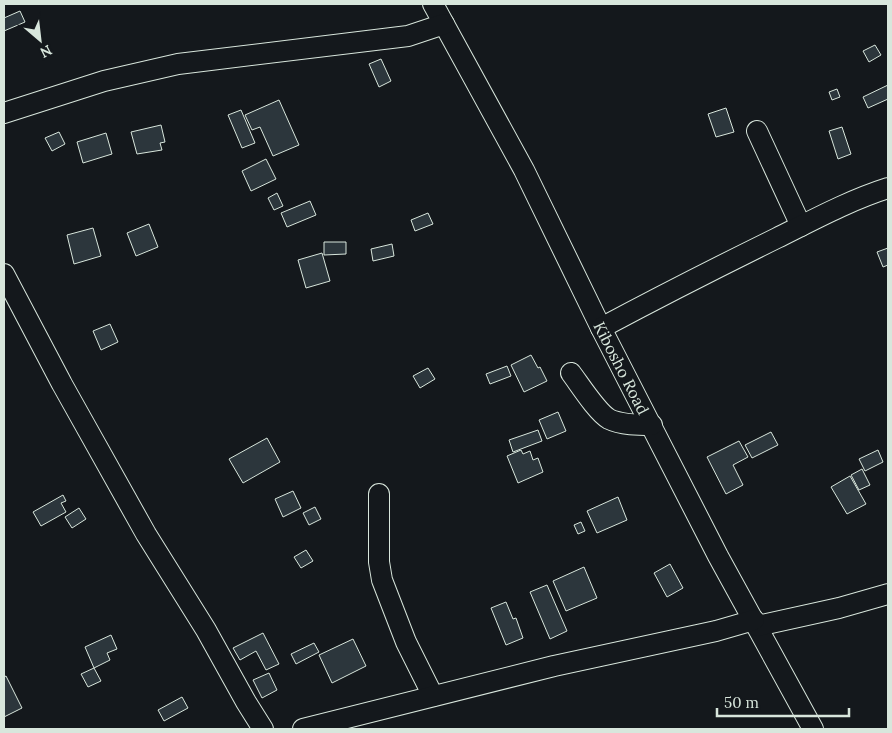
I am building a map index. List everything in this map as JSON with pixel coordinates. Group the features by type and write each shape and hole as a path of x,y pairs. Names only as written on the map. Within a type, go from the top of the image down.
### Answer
{"street":[{"name":"Kibosho Road","path":"433,4 524,170 601,328 652,424 718,556 813,729"},
{"path":"4,113 104,82 178,64 408,36 444,24"},
{"path":"756,131 801,226"},
{"path":"601,328 674,289 801,226 854,201 888,188"},
{"path":"4,274 62,384 146,534 206,630 262,729"},
{"path":"571,373 608,418 634,424 652,424"},
{"path":"379,494 379,562 382,580 406,642 433,696"},
{"path":"303,729 554,666 755,623 839,608 888,594"}],"building":[{"path":"20,11 25,22 4,31 4,18"},
{"path":"875,45 881,55 869,62 863,51"},
{"path":"381,59 391,81 379,87 369,64"},
{"path":"888,85 888,99 868,108 863,97"},
{"path":"837,89 840,97 832,100 829,92"},
{"path":"279,100 299,145 273,156 260,127 252,130 245,115"},
{"path":"726,108 734,132 716,137 708,114"},
{"path":"241,110 255,143 242,148 228,115"},
{"path":"161,125 165,142 160,143 162,150 137,154 131,132"},
{"path":"842,127 851,154 838,159 829,131"},
{"path":"59,132 65,144 52,151 45,138"},
{"path":"106,133 112,154 83,163 77,142"},
{"path":"266,159 276,179 251,191 242,171"},
{"path":"277,193 283,206 274,210 268,198"},
{"path":"310,201 316,215 287,227 281,213"},
{"path":"428,213 433,224 415,231 411,220"},
{"path":"149,224 158,247 136,256 127,233"},
{"path":"93,228 101,256 74,264 67,235"},
{"path":"324,242 346,242 346,254 324,255"},
{"path":"392,244 394,256 373,261 371,249"},
{"path":"888,248 888,265 883,267 877,252"},
{"path":"322,253 330,281 306,288 298,260"},
{"path":"110,324 118,342 101,350 93,331"},
{"path":"531,355 547,381 524,392 511,365"},
{"path":"507,366 511,376 490,384 486,374"},
{"path":"428,368 435,379 420,388 413,376"},
{"path":"558,412 566,431 547,439 539,420"},
{"path":"538,430 542,441 513,452 509,440"},
{"path":"771,432 778,445 752,458 745,445"},
{"path":"267,438 280,462 243,483 229,459"},
{"path":"739,441 748,457 733,465 743,485 726,494 707,457"},
{"path":"521,450 523,454 530,451 533,460 538,458 543,472 518,483 507,456"},
{"path":"878,450 883,462 865,471 859,459"},
{"path":"862,469 870,485 859,490 851,475"},
{"path":"850,476 866,504 847,514 831,487"},
{"path":"293,491 301,508 283,517 275,499"},
{"path":"63,495 66,501 61,503 66,512 41,526 33,512"},
{"path":"618,497 627,520 597,533 587,511"},
{"path":"315,507 321,519 309,525 303,513"},
{"path":"79,508 86,519 72,528 65,517"},
{"path":"581,522 585,531 578,534 574,525"},
{"path":"306,550 313,561 301,568 294,557"},
{"path":"670,564 683,588 667,597 654,573"},
{"path":"584,567 597,598 566,611 553,581"},
{"path":"547,585 567,631 550,639 530,592"},
{"path":"506,602 513,619 516,618 523,638 506,645 491,608"},
{"path":"263,633 279,664 266,670 256,651 240,660 233,648"},
{"path":"111,635 117,649 107,653 110,660 94,668 85,647"},
{"path":"353,639 366,666 332,683 319,655"},
{"path":"314,643 319,652 296,664 291,654"},
{"path":"94,668 101,681 88,687 81,674"},
{"path":"269,673 277,690 262,698 253,680"},
{"path":"6,676 22,708 4,717 4,677"},
{"path":"182,697 188,708 164,721 158,710"}]}
